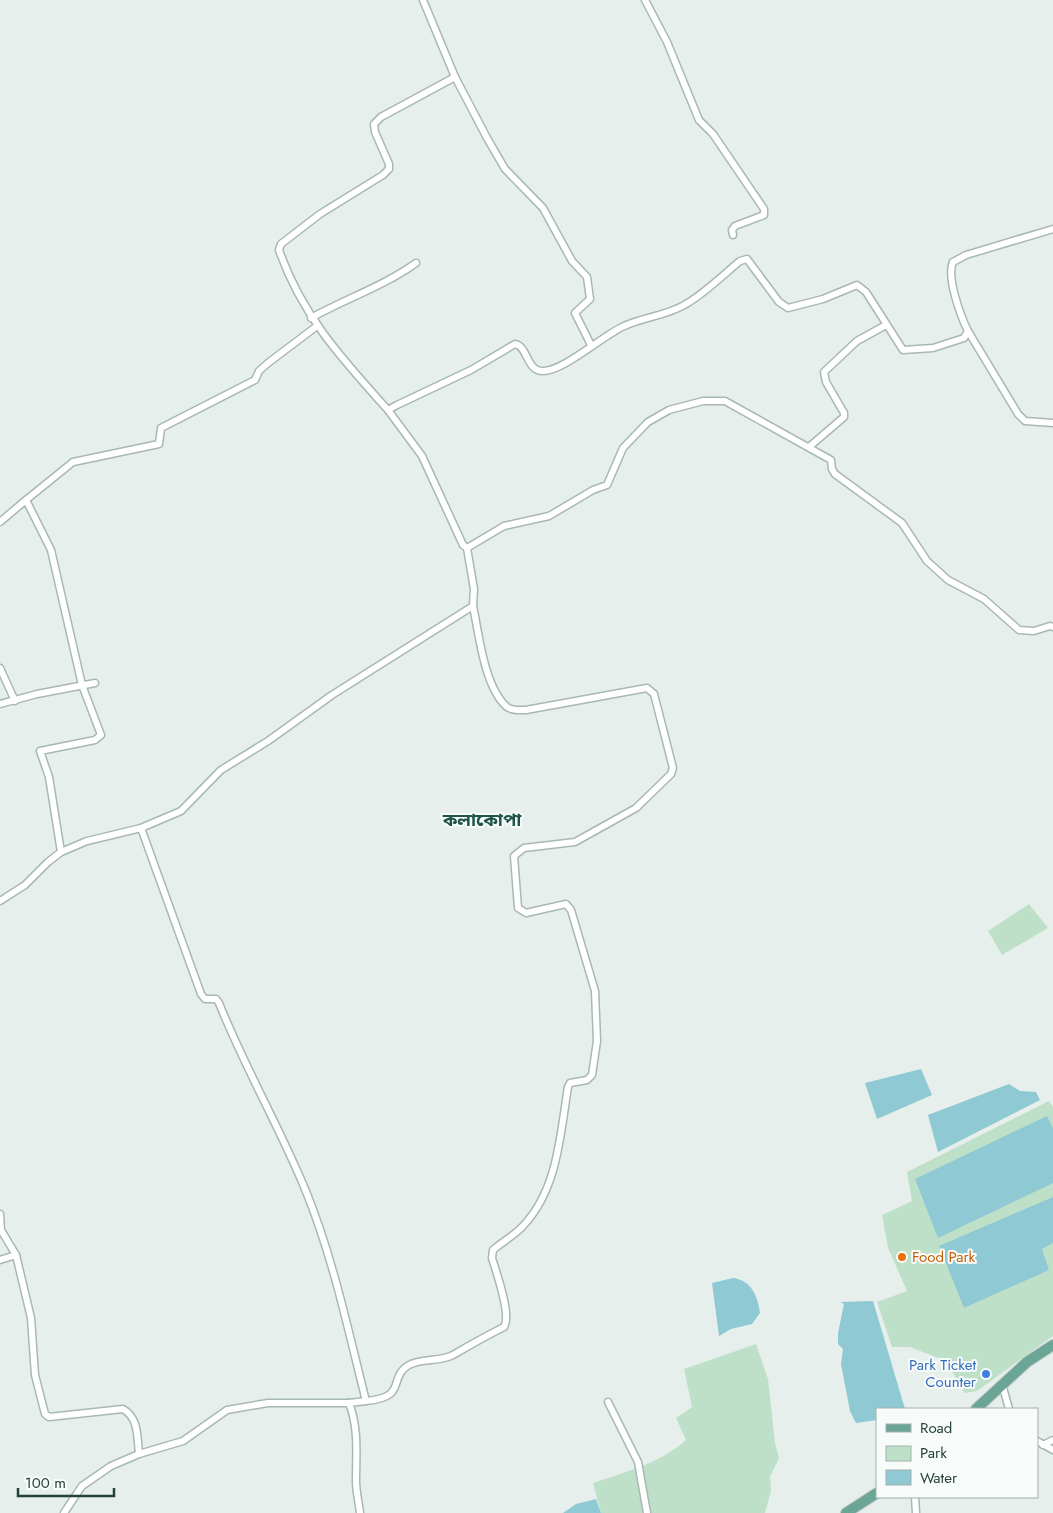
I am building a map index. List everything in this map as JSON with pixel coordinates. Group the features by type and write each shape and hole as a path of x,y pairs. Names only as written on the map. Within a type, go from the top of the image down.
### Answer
{"main road":[{"path":"977,1408 1027,1362 1053,1345"},
{"path":"846,1513 876,1493"}],"street":[{"path":"423,0 455,76 505,169 543,208 572,261 588,277 590,299 575,313 591,345"},
{"path":"645,0 667,42 699,120 713,134 764,209 764,216 735,226 732,230 734,235"},
{"path":"64,1513 82,1486 111,1466 139,1454 183,1442 227,1410 268,1403 350,1403 384,1399 391,1394 403,1369 410,1364 453,1355 471,1343 504,1327 507,1323 507,1314 492,1258 493,1250 523,1227 540,1204 552,1178 568,1087 570,1083 587,1080 592,1075 596,1041 595,991 571,910 566,904 558,904 526,913 522,912 518,908 514,856 524,848 574,842 615,821 636,808 671,774 673,768 654,694 647,688 526,710 512,710 507,707 494,691 487,668 472,606 474,589 468,548 463,545 422,456 388,410 346,363 311,318 279,250 282,244 320,214 383,175 389,169 389,164 375,132 374,124 381,117 455,76"},
{"path":"1053,229 966,255 953,262 952,274 957,306 968,331 1018,414 1025,421 1053,423"},
{"path":"388,410 479,366 514,344 521,346 532,366 540,371 549,371 570,362 591,345 624,326 686,304 740,261 747,260 779,302 788,308 823,299 857,284 866,292 903,350 933,348 964,338 968,331"},
{"path":"311,318 344,300 403,273 416,263"},
{"path":"809,447 844,417 844,413 826,382 824,372 858,341 886,325"},
{"path":"0,522 73,462 159,444 161,428 255,380 259,371 268,363 317,326"},
{"path":"468,548 504,526 549,516 593,490 607,485 623,448 648,422 669,410 688,403 725,401 790,439 832,460 832,469 835,474 902,523 927,561 948,580 984,599 1019,630 1034,631 1050,626 1053,627"},
{"path":"26,500 51,550 82,685 102,737 43,750 40,753 49,777 61,852"},
{"path":"0,901 26,885 48,862 61,852 87,841 140,828 181,811 221,770 268,741 332,695 472,606"},
{"path":"0,668 15,701"},
{"path":"0,704 37,694 95,683"},
{"path":"140,828 202,994 205,999 216,999 219,1003 306,1190 335,1281 366,1401"},
{"path":"0,1214 1,1230 16,1255 30,1318 35,1375 45,1414 49,1417 123,1409 130,1413 136,1425 139,1454"},
{"path":"0,1260 16,1255"},
{"path":"1002,1383 1009,1408"},
{"path":"608,1402 638,1462 647,1513"},
{"path":"350,1403 354,1415 357,1444 356,1484 360,1513"},
{"path":"1040,1443 1053,1440"},
{"path":"1040,1443 1053,1450"},
{"path":"915,1498 916,1513"}],"green space":[{"path":"1029,904 1048,928 1002,955 988,931"},
{"path":"1049,1101 1053,1107 1053,1336 977,1391 965,1393 946,1361 910,1347 892,1347 877,1302 907,1291 888,1248 882,1215 912,1201 907,1172"},
{"path":"756,1344 768,1379 775,1443 779,1458 770,1477 771,1491 765,1513 601,1513 593,1483 654,1461 686,1440 676,1418 692,1407 684,1369"}],"water":[{"path":"921,1069 932,1095 877,1119 865,1083"},
{"path":"1009,1084 1020,1091 1036,1092 1040,1100 938,1152 928,1115"},
{"path":"1047,1116 1053,1128 1053,1183 938,1238 915,1179"},
{"path":"1053,1197 1053,1243 1042,1249 1049,1270 964,1308 939,1246"},
{"path":"733,1278 749,1285 755,1295 760,1313 752,1324 731,1329 719,1336 712,1283"},
{"path":"873,1301 905,1408 876,1408 876,1420 856,1423 850,1411 841,1364 843,1349 838,1344 838,1333 844,1304 840,1302"},
{"path":"596,1499 601,1513 563,1513 576,1504"}],"place":[{"name":"Food Park","path":"902,1257"},
{"name":"Park Ticket Counter","path":"986,1374"}],"district":[{"name":"কলাকোপা","path":"482,820"}]}
